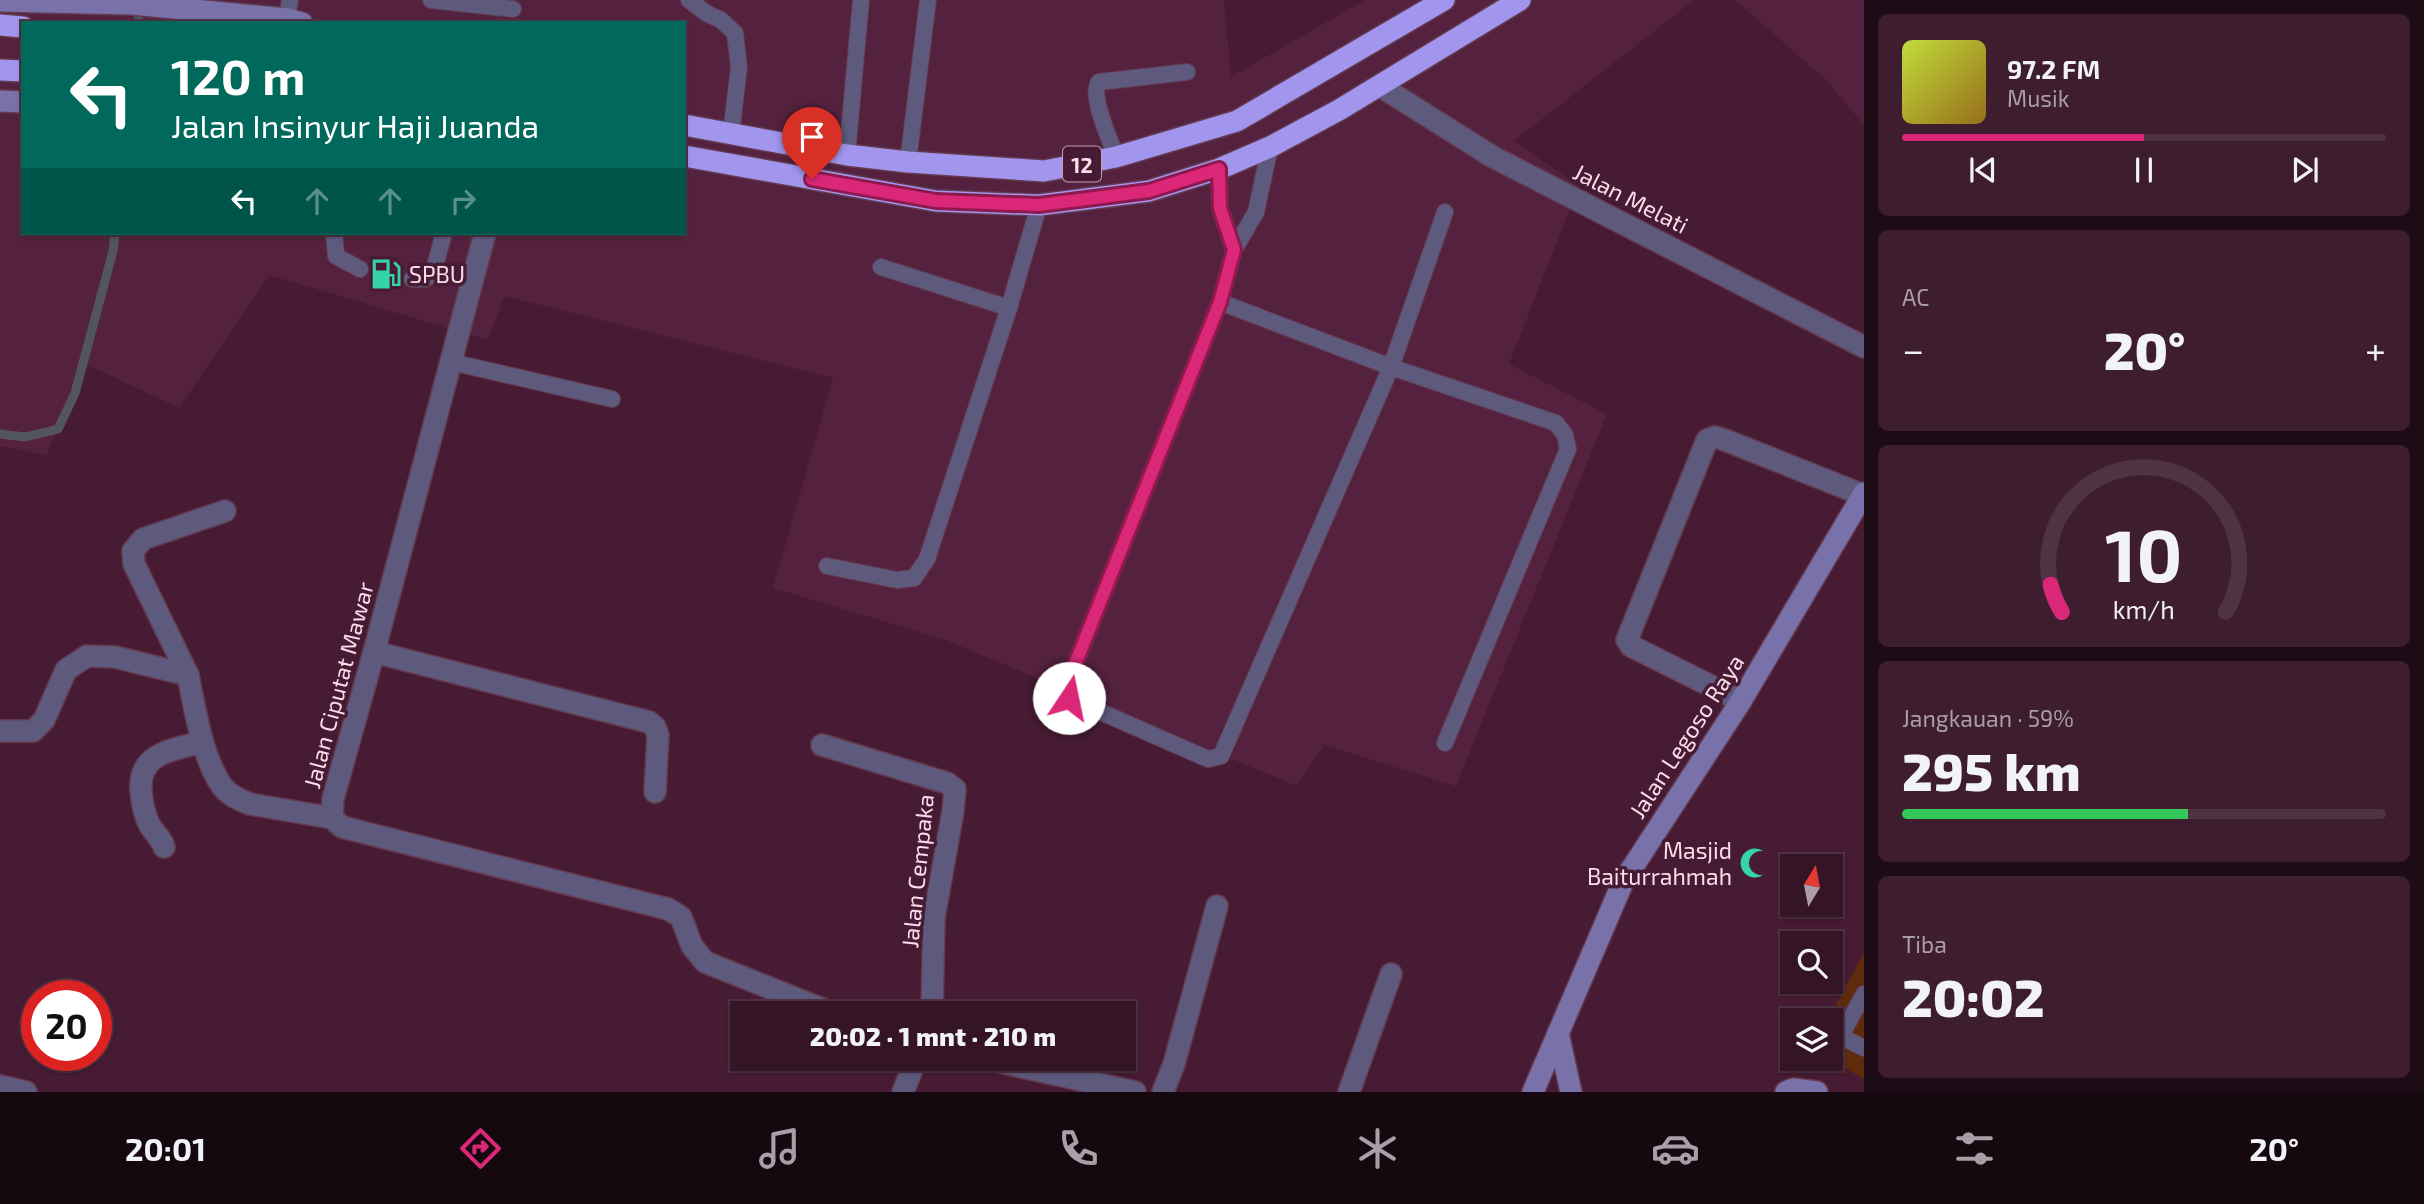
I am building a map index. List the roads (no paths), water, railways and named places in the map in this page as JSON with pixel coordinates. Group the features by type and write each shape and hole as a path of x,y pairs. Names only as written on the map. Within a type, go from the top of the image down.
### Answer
{"highway":[{"name":"12","path":"686,125 847,155 1044,171 1116,157 1237,121 1444,0"},
{"name":"12","path":"686,156 936,201 1039,205 1149,191 1219,169 1270,147 1380,86 1520,0"},
{"path":"0,25 21,27"},
{"path":"0,70 21,71"}],"street":[{"path":"0,1 132,4 293,14"},
{"name":"Jalan Melati","path":"1380,86 1493,158 1864,347"},
{"path":"0,101 21,102"},
{"name":"Jalan Ciputat Mawar","path":"484,235 333,799 332,818 342,827 668,909 681,917 692,946 705,962 802,1001"},
{"path":"1741,701 1631,646 1627,640 1707,440 1714,437 1725,440 1863,494"},
{"name":"Jalan Legoso Raya","path":"1533,1092 1623,882 1741,701 1863,494"},
{"path":"225,512 143,539 133,551 134,564 188,675 202,742 223,788 237,799 250,804 332,818"},
{"path":"374,653 649,722 658,735 655,792"},
{"path":"0,731 33,731 44,720 66,670 87,656 115,657 188,675"},
{"path":"164,847 162,839 149,824 142,802 140,776 149,761 202,742"},
{"name":"Jalan Cempaka","path":"822,745 947,782 955,789 934,918 932,1001"},
{"path":"1163,1092 1174,1065 1217,906"},
{"path":"1349,1092 1391,974"},
{"path":"1558,1033 1571,1092"},
{"path":"903,1092 911,1071"},
{"path":"1040,1071 1135,1092"},
{"path":"0,1086 26,1092"},
{"path":"1786,1092 1793,1089 1817,1092"}],"lane":[{"path":"431,0 513,11"},
{"path":"690,0 735,33 739,67 730,134"},
{"path":"847,155 861,0"},
{"path":"908,162 928,0"},
{"path":"1116,157 1101,114 1096,91 1099,82 1187,72"},
{"path":"1270,147 1256,212 1234,250 1220,302 1066,687 1069,698 1208,759 1221,756 1391,367 1445,212"},
{"path":"1219,169 1220,208 1234,250"},
{"path":"827,566 897,580 914,578 927,559 1009,308 1039,205"},
{"path":"334,235 337,256 360,269"},
{"path":"412,279 425,279 433,272 443,235"},
{"path":"881,267 1009,308"},
{"path":"1220,302 1391,367 1556,423 1565,435 1569,449 1445,743"},
{"path":"451,362 612,399"},
{"path":"1864,994 1843,1032 1846,1039 1864,1048"}],"waterway":[{"path":"138,21 139,4"},
{"path":"0,434 25,437 58,429 75,393 113,251 115,235"}],"place":[{"name":"SPBU","path":"386,274"},
{"name":"Masjid Baiturrahmah","path":"1755,863"}]}
